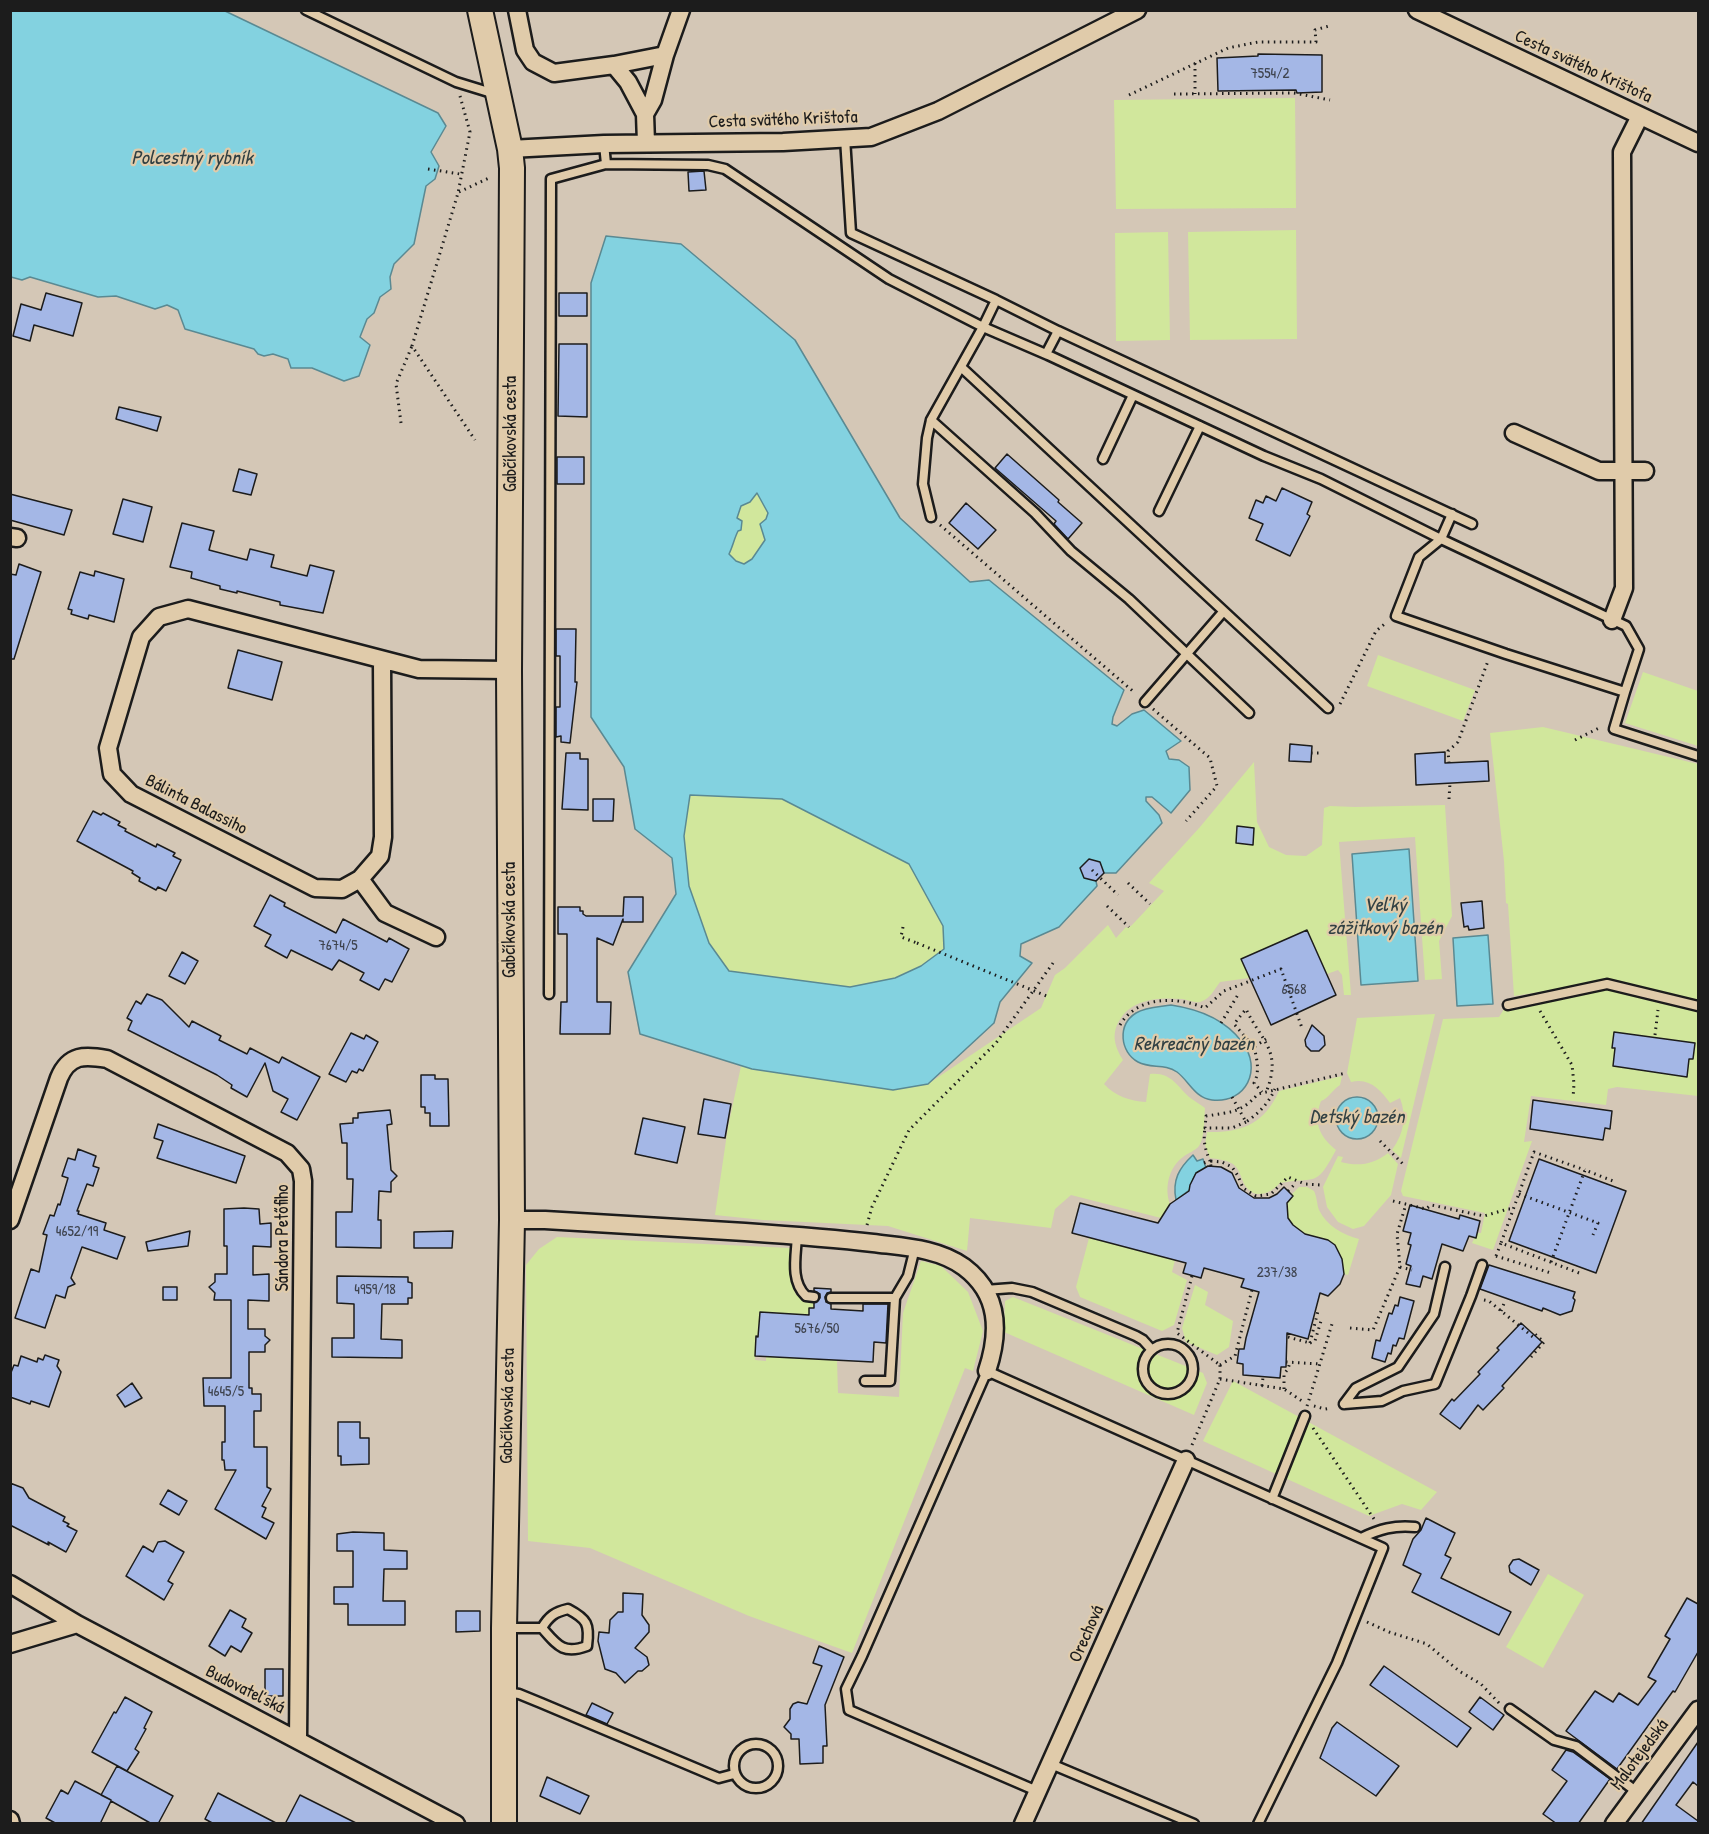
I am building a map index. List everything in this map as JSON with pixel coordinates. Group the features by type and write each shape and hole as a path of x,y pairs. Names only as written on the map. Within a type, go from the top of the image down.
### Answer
{"main road":[{"name":"Gabčíkovská cesta","path":"481,15 511,158 509,670 512,1220 504,1628 504,1824"}],"street":[{"path":"517,10 525,50 533,62 554,73 665,55"},
{"path":"645,114 653,100 665,55 681,10"},
{"name":"Cesta svätého Krištofa","path":"511,158 604,144 783,142 872,136 938,111 1137,10"},
{"name":"Cesta svätého Krištofa","path":"1418,10 1698,143"},
{"path":"615,64 628,82 645,114 646,143"},
{"path":"1612,620 1624,588 1622,152 1640,116"},
{"path":"1514,433 1599,471 1645,471"},
{"name":"Bálinta Balassiho","path":"382,661 383,837 380,856 360,879 342,889 315,888 131,794 112,774 108,748 141,637 159,617 188,609 419,669 509,670"},
{"path":"360,879 385,913 436,937"},
{"name":"Sándora Petőfiho","path":"10,1220 58,1078 63,1068 80,1056 107,1059 287,1153 301,1169 303,1193 298,1739"},
{"path":"512,1220 840,1238 915,1248 939,1254 972,1274 985,1290 994,1313 996,1329 994,1350 987,1371"},
{"name":"Orechová","path":"1023,1824 1186,1460"},
{"path":"10,1584 77,1624"},
{"path":"10,1644 77,1624"},
{"name":"Budovateľská","path":"77,1624 456,1824"},
{"name":"Malotejedská","path":"1614,1824 1698,1710"}],"lane":[{"path":"306,10 456,82 498,95"},
{"path":"844,248 851,233 845,138"},
{"path":"604,144 606,164"},
{"path":"549,994 551,179 606,164 708,165 725,169 873,269 983,327 1264,456 1321,479 1441,539 1626,626 1639,649 1614,729 1698,756"},
{"path":"851,233 996,300 1058,332 1472,524"},
{"path":"931,518 923,484 931,420 996,300"},
{"path":"1046,354 1058,332"},
{"path":"961,367 1328,708"},
{"path":"1104,459 1133,395"},
{"path":"931,420 1035,513 1071,551 1129,599 1249,712"},
{"path":"1159,511 1200,426"},
{"path":"1452,514 1441,539 1419,557 1396,616 1625,692"},
{"path":"1145,702 1223,612"},
{"path":"1508,1005 1607,984 1698,1006"},
{"path":"797,1236 795,1267 799,1289 806,1296 814,1297"},
{"path":"865,1381 890,1381 896,1298 908,1276 915,1248"},
{"path":"1344,1404 1382,1401 1403,1391 1434,1384 1482,1265"},
{"path":"1344,1404 1356,1388 1398,1367 1434,1314 1445,1267"},
{"path":"985,1290 1012,1288 1032,1292 1136,1336 1152,1350"},
{"path":"831,1298 896,1298"},
{"path":"1165,1344 1185,1351 1193,1371 1182,1390 1168,1394 1154,1390 1148,1384 1143,1363 1152,1350 1165,1344"},
{"path":"1037,1791 849,1710 846,1689 987,1371 1383,1548 1337,1663 1258,1824"},
{"path":"1272,1499 1305,1416"},
{"path":"1361,1538 1380,1529 1400,1525 1415,1527"},
{"path":"504,1628 542,1628 558,1647 576,1650 587,1646 589,1630 582,1616 568,1609 555,1613 542,1628"},
{"path":"504,1692 519,1694 541,1702 719,1778 734,1774"},
{"path":"1509,1709 1554,1740 1576,1746 1637,1792"},
{"path":"759,1743 766,1746 777,1757 777,1773 767,1785 752,1788 738,1780 734,1774 734,1758 744,1746 759,1743"},
{"path":"1051,1764 1194,1824"}],"path":[{"path":"1129,95 1228,48 1258,42 1316,42 1315,30 1329,26"},
{"path":"1195,62 1195,94"},
{"path":"401,423 396,384 411,346 458,193 470,132 456,82"},
{"path":"1174,94 1294,93 1330,100"},
{"path":"458,193 511,158"},
{"path":"428,169 460,174"},
{"path":"411,346 475,440"},
{"path":"931,518 1210,758 1217,786 1186,821"},
{"path":"1337,710 1376,631 1396,616"},
{"path":"1449,763 1448,751 1458,742 1492,649"},
{"path":"1575,740 1608,723 1619,713"},
{"path":"1311,753 1320,753"},
{"path":"1449,800 1450,783"},
{"path":"1092,870 1118,895"},
{"path":"1128,883 1150,904"},
{"path":"1107,906 1129,927"},
{"path":"903,927 901,937 1048,997"},
{"path":"872,1207 909,1130 996,1043 1053,963"},
{"path":"1120,1025 1126,1015 1136,1007 1154,1001 1178,1001 1205,1008 1224,991 1281,969 1302,1028"},
{"path":"1221,1023 1239,993"},
{"path":"1655,1035 1659,996"},
{"path":"1533,999 1572,1065 1573,1098"},
{"path":"1262,1092 1254,1083 1257,1078 1258,1062 1254,1047 1234,1024 1246,1009 1266,1039 1271,1057 1272,1075 1267,1090"},
{"path":"1254,1047 1266,1039"},
{"path":"1211,1166 1203,1137 1206,1116 1239,1111 1257,1094 1267,1090 1346,1073"},
{"path":"1205,1128 1232,1128 1246,1122 1269,1101 1275,1089"},
{"path":"1232,1096 1246,1122"},
{"path":"1380,1141 1403,1164"},
{"path":"1482,1265 1496,1256 1534,1152 1613,1181"},
{"path":"1204,1163 1216,1160 1232,1167 1242,1182 1243,1188 1256,1196 1271,1194 1288,1177 1305,1184 1320,1185"},
{"path":"1228,1171 1232,1167"},
{"path":"1551,1262 1585,1170"},
{"path":"1288,1191 1295,1184"},
{"path":"1519,1194 1598,1223 1593,1235"},
{"path":"1393,1201 1426,1209 1431,1205 1484,1216 1513,1209"},
{"path":"1350,1328 1373,1330 1400,1267 1397,1234 1406,1204"},
{"path":"1501,1243 1579,1273"},
{"path":"1496,1256 1551,1273"},
{"path":"1400,1267 1412,1270"},
{"path":"1192,1276 1177,1333 1220,1365"},
{"path":"1220,1365 1237,1356 1252,1290"},
{"path":"1471,1296 1489,1301 1533,1338 1535,1334 1544,1342 1531,1357"},
{"path":"1501,1311 1505,1301"},
{"path":"1310,1343 1317,1312"},
{"path":"1288,1337 1310,1343 1315,1341 1321,1321"},
{"path":"1332,1324 1305,1416 1380,1529"},
{"path":"1284,1389 1284,1374 1288,1369 1288,1362 1320,1364"},
{"path":"1186,1460 1220,1378 1220,1365"},
{"path":"1262,1386 1263,1377"},
{"path":"1220,1378 1284,1389 1308,1405 1325,1409 1344,1404"},
{"path":"1366,1621 1389,1632 1427,1644 1459,1671 1481,1684 1497,1702 1509,1709"}],"green space":[{"path":"1295,98 1296,208 1116,209 1114,100"},
{"path":"1296,230 1297,339 1190,340 1188,232"},
{"path":"1168,232 1170,340 1116,341 1115,233"},
{"path":"757,493 768,513 765,539 752,559 743,564 729,554 738,531 737,518 741,506 750,502"},
{"path":"1378,655 1475,690 1463,721 1367,686"},
{"path":"1643,672 1698,691 1698,746 1625,723"},
{"path":"1543,727 1698,764 1698,1096 1617,1087 1608,1089 1606,1105 1531,1096 1524,1142 1532,1141 1493,1250 1472,1243 1477,1233 1481,1233 1485,1213 1403,1196 1401,1191 1443,1019 1499,1017 1506,1006 1579,986 1514,996 1508,904 1506,903 1504,861 1490,733"},
{"path":"1254,762 1257,822 1269,847 1286,855 1306,856 1322,845 1324,808 1330,806 1445,805 1452,916 1439,941 1442,979 1425,980 1415,837 1339,842 1351,995 1344,995 1342,975 1338,970 1327,974 1306,930 1241,959 1249,978 1220,982 1212,994 1203,1001 1164,998 1146,1001 1131,1008 1119,1021 1115,1031 1116,1046 1123,1060 1104,1084 1123,1097 1146,1102 1150,1074 1163,1075 1205,1108 1201,1142 1197,1148 1174,1166 1168,1185 1170,1204 1161,1218 1071,1195 1055,1209 1051,1228 970,1218 967,1251 888,1226 763,1220 715,1215 728,1127 741,1066 893,1090 928,1084 1041,1008 1055,975 1108,925 1116,938 1126,927 1132,925 1164,891 1149,883 1200,827"},
{"path":"690,795 782,799 909,864 943,926 944,950 921,966 895,978 850,987 729,971 709,943 689,886 684,836"},
{"path":"1435,1014 1401,1158 1392,1150 1403,1125 1400,1098 1390,1103 1378,1089 1369,1083 1351,1082 1347,1073 1357,1018"},
{"path":"1342,1076 1340,1085 1321,1101 1319,1109 1319,1128 1325,1139 1336,1150 1319,1176 1308,1180 1280,1183 1269,1192 1255,1194 1247,1188 1233,1164 1210,1158 1205,1145 1207,1132 1231,1131 1259,1119 1279,1091"},
{"path":"1388,1153 1398,1164 1391,1195 1364,1226 1353,1229 1338,1222 1327,1207 1323,1187 1338,1156 1343,1157 1341,1162 1360,1164 1372,1162"},
{"path":"1299,1187 1307,1187 1314,1191 1322,1216 1331,1225 1359,1239 1348,1275 1344,1274 1341,1257 1335,1247 1327,1240 1300,1232 1293,1227 1288,1218 1287,1203"},
{"path":"557,1237 790,1248 790,1279 796,1295 814,1302 813,1308 809,1315 760,1312 755,1360 766,1361 766,1356 837,1360 838,1393 899,1397 903,1313 921,1261 941,1266 968,1292 983,1331 973,1371 965,1368 852,1653 749,1616 590,1548 528,1541 526,1265 539,1249"},
{"path":"1089,1238 1175,1260 1172,1272 1187,1280 1174,1325 1162,1331 1080,1297 1076,1287"},
{"path":"1195,1285 1208,1292 1205,1305 1233,1321 1229,1347 1217,1355 1186,1342 1182,1328"},
{"path":"1013,1297 1203,1373 1207,1383 1194,1415 1004,1332 1005,1301"},
{"path":"1233,1381 1437,1492 1421,1510 1402,1504 1369,1516 1203,1441"},
{"path":"1548,1574 1584,1595 1543,1668 1506,1647"}],"water":[{"name":"Polcestný rybník","path":"10,11 225,11 438,113 446,126 431,152 439,166 435,179 426,186 414,244 394,264 390,277 391,289 380,297 360,337 370,345 359,376 344,381 312,368 291,368 288,359 273,354 264,356 258,354 254,349 185,329 178,310 167,305 155,309 116,296 98,297 30,277 22,280 11,277"},
{"path":"606,236 681,244 795,340 900,518 970,582 989,580 1124,690 1112,724 1117,726 1132,714 1144,710 1181,741 1166,751 1169,759 1179,760 1189,767 1190,790 1171,813 1152,797 1146,797 1146,801 1159,815 1162,823 1116,873 1103,873 1096,881 1097,886 1059,927 1021,944 1020,956 1032,963 1000,1002 994,1023 928,1084 893,1090 752,1069 640,1034 628,972 676,894 672,858 635,829 624,767 591,717 591,283","holes":["757,493 768,513 766,519 760,524 765,540 752,559 744,564 736,561 729,554 738,531 741,530 742,521 737,518 741,506 750,502","690,795 782,799 909,864 943,926 944,949 921,966 895,978 850,987 729,971 709,943 689,886 684,836"]},
{"name":"Veľký zážitkový bazén","path":"1409,849 1418,981 1361,985 1352,854"},
{"path":"1488,935 1493,1004 1457,1006 1453,938"},
{"name":"Rekreačný bazén","path":"1171,1005 1210,1016 1228,1027 1242,1042 1248,1052 1251,1073 1242,1091 1224,1100 1206,1099 1172,1069 1143,1064 1127,1052 1123,1038 1130,1018 1144,1010"},
{"name":"Detský bazén","path":"1357,1097 1365,1098 1372,1103 1377,1110 1377,1126 1372,1133 1365,1138 1357,1139 1349,1138 1342,1133 1337,1126 1336,1118 1337,1110 1342,1103 1349,1098"},
{"path":"1193,1155 1197,1161 1203,1159 1206,1168 1196,1173 1193,1179 1200,1182 1176,1200 1176,1180 1184,1165"}],"building":[{"path":"1258,54 1322,55 1322,92 1218,91 1217,58 1258,56"},
{"path":"704,171 706,190 689,191 688,172"},
{"path":"46,293 82,303 73,336 34,325 30,341 13,336 21,304 41,310"},
{"path":"559,293 587,293 587,316 559,316"},
{"path":"559,344 587,344 587,417 558,416"},
{"path":"119,407 161,417 157,431 116,419"},
{"path":"1007,454 1082,523 1068,539 1054,524 1056,521 995,468"},
{"path":"557,457 584,457 584,484 557,484"},
{"path":"239,469 257,474 251,495 233,491"},
{"path":"1282,488 1312,502 1307,514 1310,516 1290,556 1256,540 1263,524 1249,518 1256,500 1263,503 1266,496 1276,501"},
{"path":"10,494 72,510 64,535 10,520"},
{"path":"123,499 152,507 143,542 113,534"},
{"path":"966,503 996,530 978,549 949,523"},
{"path":"182,523 214,531 209,550 247,560 250,549 274,555 271,567 307,576 310,565 334,571 323,613 280,605 280,602 220,589 220,586 191,578 192,572 170,567"},
{"path":"19,564 41,572 14,659 10,659 10,574 16,575"},
{"path":"95,571 124,579 114,622 89,615 88,619 71,614 72,610 68,609 80,572 94,576"},
{"path":"556,629 576,629 575,682 577,682 570,743 561,742 561,736 556,737 556,707 560,707 560,656 556,656"},
{"path":"238,650 282,662 272,700 228,688"},
{"path":"1290,744 1312,746 1311,762 1289,761"},
{"path":"1445,752 1445,763 1488,761 1489,781 1416,785 1415,754"},
{"path":"566,753 580,753 580,759 588,759 588,810 562,809"},
{"path":"593,799 614,799 613,821 593,821"},
{"path":"93,811 101,815 103,813 120,822 118,825 126,829 125,831 156,847 157,844 175,853 173,856 181,860 166,891 158,887 156,890 139,881 140,878 132,873 133,871 77,841"},
{"path":"1237,826 1254,828 1253,845 1236,843"},
{"path":"1089,859 1100,862 1104,873 1096,881 1084,878 1080,868"},
{"path":"270,895 285,903 284,906 336,933 343,919 387,942 389,938 409,949 392,982 385,979 379,990 360,980 364,973 339,960 332,970 291,950 287,958 265,946 271,935 254,926"},
{"path":"624,897 643,897 643,922 623,922 623,919 613,945 597,938 597,1002 611,1002 610,1034 560,1034 561,1002 567,1002 567,934 558,934 558,907 580,907 580,911 583,911 586,916 623,916"},
{"path":"1482,901 1484,928 1469,930 1468,926 1464,927 1461,903"},
{"path":"1307,930 1336,995 1271,1025 1241,959"},
{"path":"182,952 198,961 185,984 169,976"},
{"path":"147,994 162,1000 189,1027 192,1021 221,1036 219,1040 247,1054 250,1048 279,1063 282,1057 320,1077 297,1120 281,1112 288,1099 273,1091 265,1063 247,1097 231,1088 232,1085 217,1075 128,1030 132,1021 127,1018 136,1001 141,1004"},
{"path":"1312,1025 1324,1036 1325,1045 1319,1051 1311,1051 1306,1046 1305,1040"},
{"path":"1614,1032 1695,1043 1693,1059 1689,1059 1687,1077 1613,1066"},
{"path":"351,1033 364,1039 366,1035 378,1042 363,1071 359,1069 357,1073 352,1071 346,1082 329,1074"},
{"path":"421,1075 435,1075 435,1079 448,1079 449,1126 430,1126 430,1113 425,1113 425,1107 421,1107"},
{"path":"704,1099 731,1104 725,1138 698,1134"},
{"path":"1533,1100 1612,1111 1610,1129 1605,1128 1603,1140 1530,1129"},
{"path":"390,1110 392,1124 387,1125 391,1170 397,1176 391,1182 391,1192 379,1191 378,1220 381,1220 381,1248 336,1247 336,1212 352,1212 353,1179 347,1179 347,1143 342,1143 340,1124 353,1123 353,1118 358,1118 358,1113"},
{"path":"643,1118 685,1127 677,1163 635,1154"},
{"path":"158,1124 245,1156 236,1183 157,1158 163,1141 154,1138"},
{"path":"78,1149 96,1156 93,1166 99,1168 93,1186 87,1184 77,1211 79,1211 78,1214 106,1223 104,1230 125,1237 117,1259 82,1247 71,1278 75,1284 68,1287 65,1298 56,1295 45,1328 15,1318 31,1269 39,1272 47,1235 43,1234 50,1215 54,1216 58,1204 60,1205 68,1178 62,1176 68,1158 75,1160"},
{"path":"1539,1159 1626,1191 1596,1273 1509,1241"},
{"path":"1208,1166 1221,1167 1232,1173 1239,1188 1254,1198 1269,1198 1284,1187 1293,1196 1287,1203 1288,1218 1293,1225 1305,1234 1328,1240 1335,1245 1342,1259 1344,1274 1340,1284 1328,1296 1320,1293 1308,1339 1287,1333 1286,1367 1281,1367 1280,1378 1243,1375 1243,1364 1237,1363 1239,1349 1244,1349 1259,1292 1241,1287 1244,1279 1204,1268 1201,1278 1183,1273 1186,1263 1072,1233 1080,1203 1158,1223 1170,1204 1189,1191 1196,1173"},
{"path":"1410,1205 1459,1219 1460,1215 1480,1221 1476,1238 1469,1236 1463,1251 1442,1244 1432,1279 1423,1276 1420,1287 1406,1284 1411,1266 1406,1264 1411,1245 1408,1244 1411,1233 1403,1231"},
{"path":"224,1209 259,1209 260,1224 271,1223 271,1247 253,1246 253,1275 269,1274 269,1301 248,1300 248,1329 265,1329 265,1336 270,1340 265,1345 265,1352 249,1352 249,1388 252,1388 252,1394 261,1394 261,1411 254,1411 254,1447 267,1447 267,1487 271,1489 262,1506 266,1508 262,1517 274,1523 266,1539 215,1509 236,1470 225,1470 224,1460 222,1460 222,1442 225,1442 225,1406 204,1406 203,1378 231,1378 231,1300 214,1300 215,1293 209,1287 215,1282 215,1274 227,1274"},
{"path":"190,1231 188,1246 148,1251 146,1242"},
{"path":"453,1231 452,1248 414,1248 414,1232"},
{"path":"1489,1265 1575,1292 1572,1311 1560,1315 1543,1308 1542,1311 1480,1289"},
{"path":"337,1276 408,1277 408,1282 412,1283 412,1298 408,1298 408,1304 382,1304 381,1339 402,1340 402,1358 332,1357 332,1338 354,1338 354,1304 337,1303"},
{"path":"163,1287 177,1287 177,1300 163,1300"},
{"path":"814,1288 831,1289 825,1297 826,1302 831,1304 831,1309 863,1311 863,1304 888,1304 886,1343 874,1342 873,1362 755,1356 760,1312 809,1315 809,1308 814,1308 814,1303 820,1298 820,1294 814,1291"},
{"path":"1400,1297 1414,1301 1404,1339 1399,1338 1396,1346 1393,1345 1391,1354 1388,1353 1385,1362 1372,1358 1376,1340 1380,1341 1389,1313 1392,1314 1395,1305 1398,1306"},
{"path":"1521,1323 1542,1342 1502,1386 1504,1388 1483,1410 1478,1405 1460,1429 1440,1414 1452,1399 1454,1401 1480,1374 1478,1372 1499,1350 1497,1348"},
{"path":"45,1355 59,1360 57,1366 61,1372 49,1407 31,1401 30,1404 10,1397 10,1375 14,1365 18,1366 21,1356 37,1362 38,1358 43,1360"},
{"path":"132,1383 142,1398 125,1407 117,1395"},
{"path":"338,1422 360,1422 360,1438 369,1438 369,1464 341,1465 341,1456 338,1456"},
{"path":"10,1483 23,1488 29,1498 65,1517 63,1521 69,1524 67,1526 77,1531 66,1552 10,1525"},
{"path":"168,1490 187,1501 179,1515 160,1504"},
{"path":"1426,1518 1455,1533 1445,1555 1451,1558 1441,1578 1511,1612 1499,1635 1412,1592 1421,1574 1403,1565 1413,1539 1421,1530"},
{"path":"384,1533 384,1550 407,1551 407,1569 384,1569 383,1601 405,1601 405,1625 348,1625 348,1604 334,1604 334,1587 353,1587 353,1551 337,1551 337,1534"},
{"path":"165,1541 184,1552 168,1581 173,1584 164,1600 126,1576 143,1546 153,1552 158,1542"},
{"path":"1519,1559 1539,1570 1531,1585 1510,1572 1509,1566 1513,1560"},
{"path":"623,1593 643,1594 642,1615 649,1625 649,1632 635,1648 647,1657 649,1665 625,1683 616,1673 605,1669 598,1641 599,1632 609,1633 610,1620 618,1612 623,1612"},
{"path":"1687,1598 1698,1604 1698,1652 1675,1692 1673,1691 1617,1769 1566,1731 1595,1691 1613,1702 1619,1693 1638,1705 1656,1681 1648,1677 1670,1639 1665,1636"},
{"path":"230,1610 246,1619 242,1627 252,1633 241,1652 231,1646 225,1656 209,1646"},
{"path":"456,1611 480,1611 480,1631 456,1632"},
{"path":"819,1646 844,1657 825,1705 827,1746 823,1746 823,1763 800,1764 799,1739 791,1739 791,1734 784,1727 790,1719 790,1709 793,1704 798,1702 807,1704 822,1666 813,1663"},
{"path":"1384,1666 1471,1728 1457,1747 1370,1685"},
{"path":"265,1669 283,1669 283,1696 265,1696"},
{"path":"125,1697 152,1712 135,1749 139,1752 127,1771 92,1752"},
{"path":"1480,1697 1504,1715 1493,1730 1469,1712"},
{"path":"592,1703 613,1713 607,1724 586,1715"},
{"path":"1337,1722 1399,1766 1376,1796 1320,1758 1332,1728"},
{"path":"1698,1742 1698,1786 1693,1782 1676,1805 1698,1821 1698,1824 1641,1824"},
{"path":"1566,1750 1573,1752 1610,1779 1578,1824 1557,1824 1543,1814 1567,1781 1552,1770"},
{"path":"117,1766 173,1796 158,1824 152,1824 111,1801 100,1824 57,1824 46,1818 61,1790 68,1794 75,1781 101,1795"},
{"path":"547,1777 589,1796 580,1814 540,1796"},
{"path":"218,1793 278,1824 214,1824 205,1819"},
{"path":"300,1795 358,1824 285,1824"}]}
